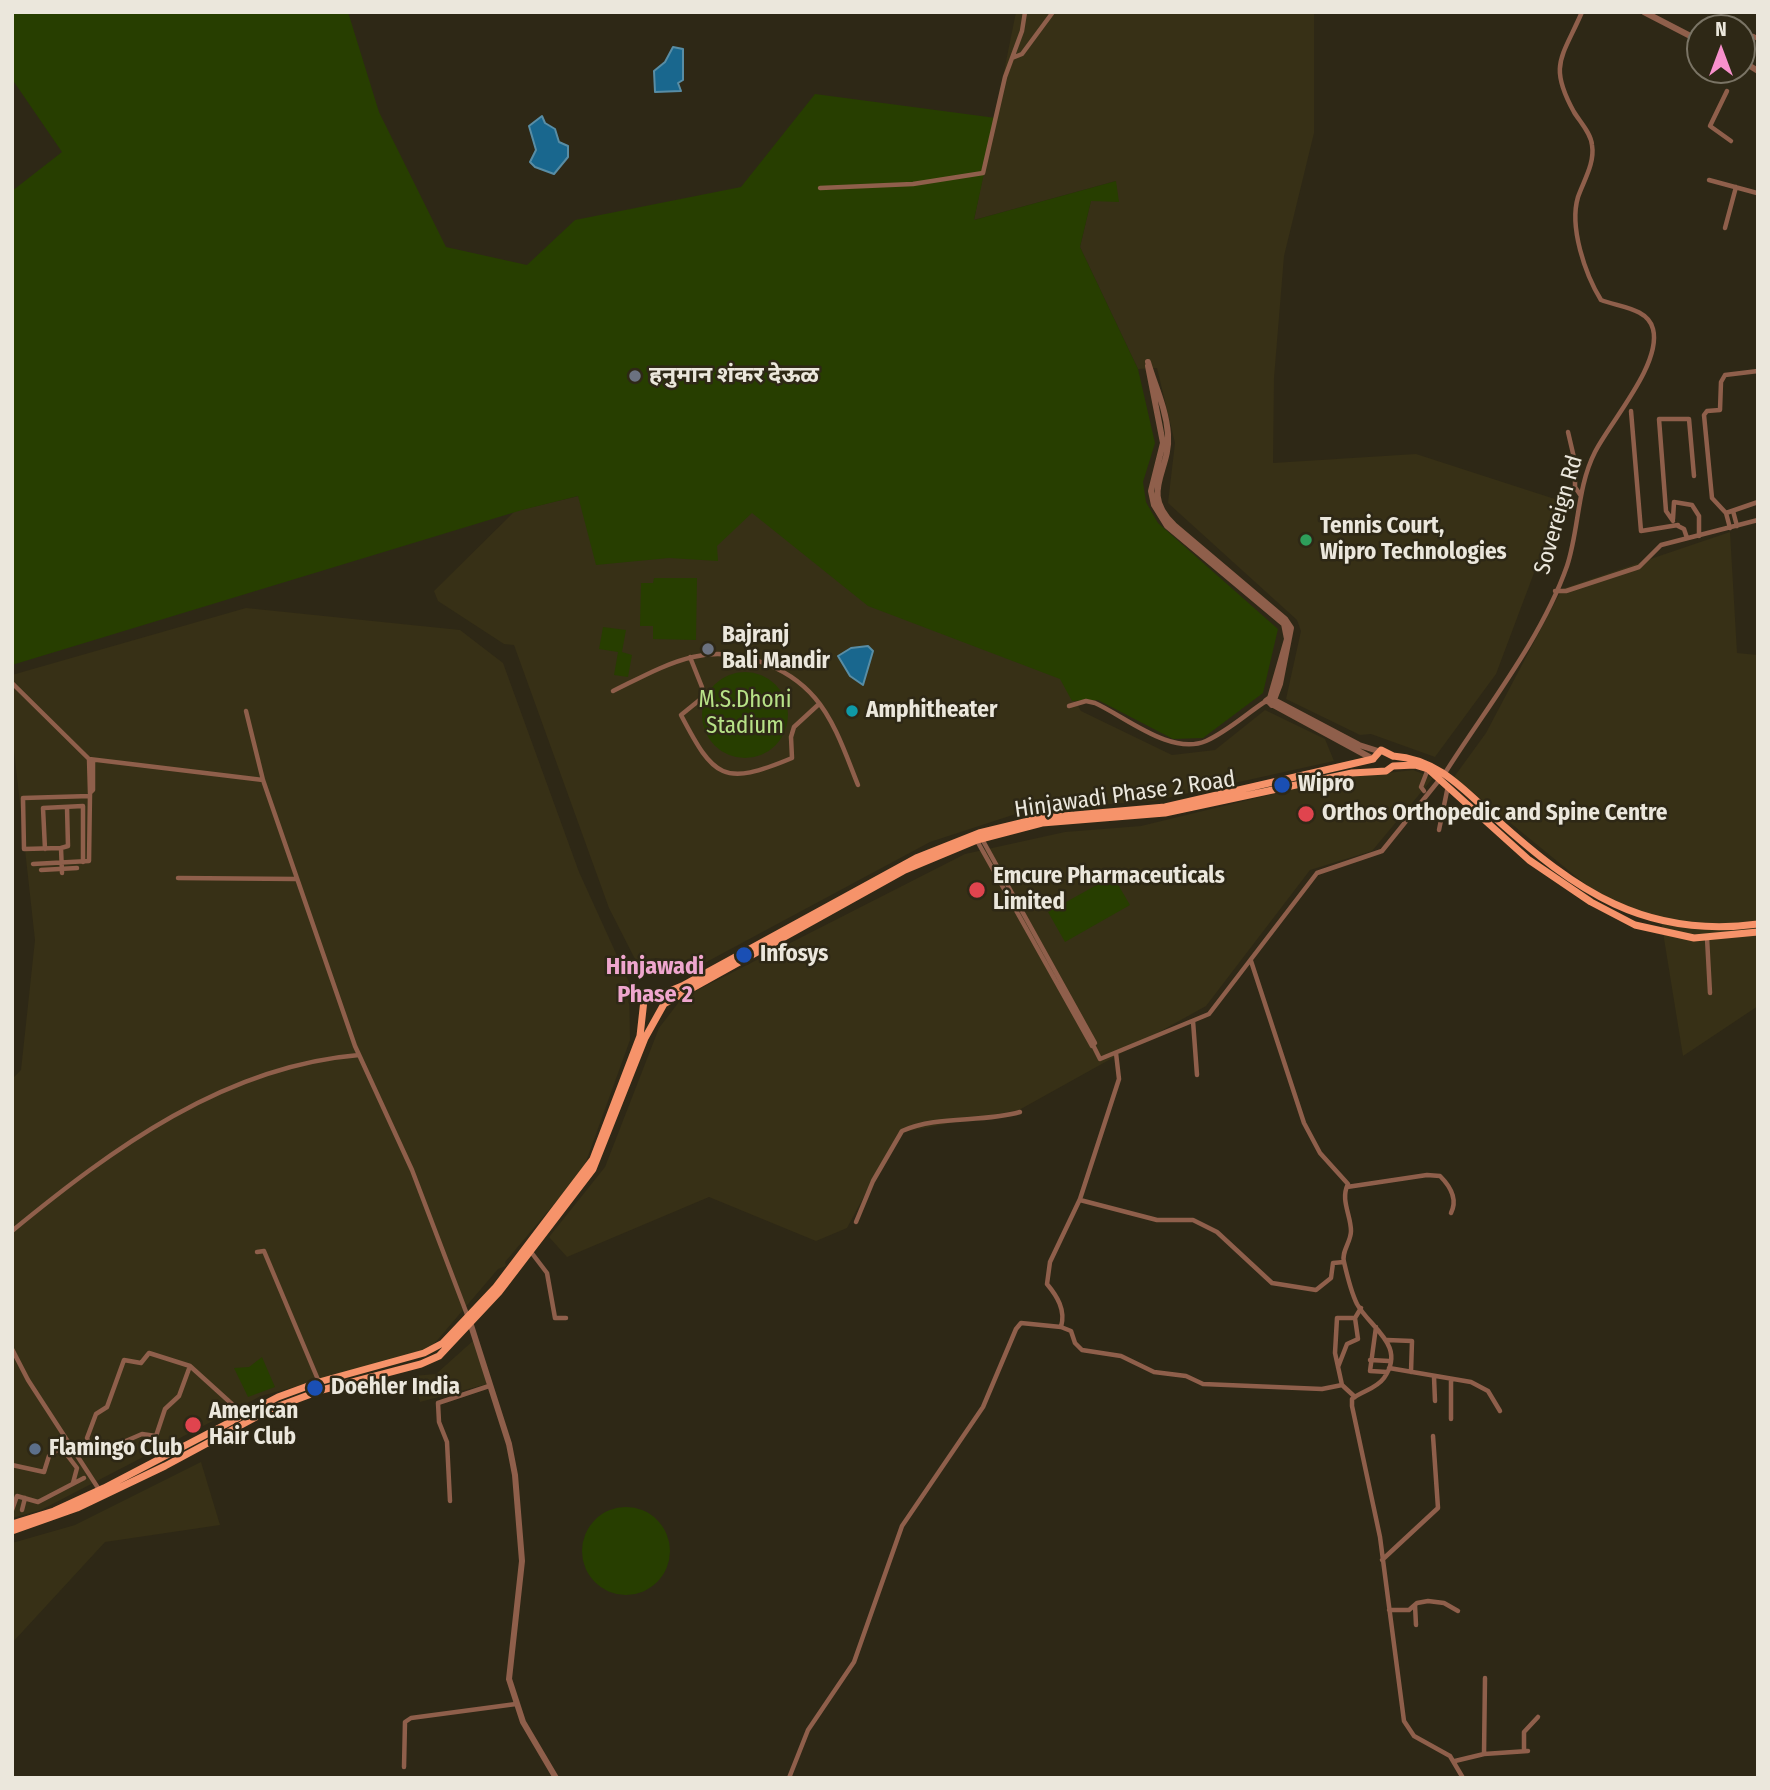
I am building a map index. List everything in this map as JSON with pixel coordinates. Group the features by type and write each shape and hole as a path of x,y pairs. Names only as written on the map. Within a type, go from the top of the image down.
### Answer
{"main road":[{"path":"1758,924 1691,927 1652,920 1620,908 1526,846 1443,775 1419,760 1393,756 1387,751 1378,751 1373,759 1378,770 1415,765 1443,775 1448,786 1530,860 1612,915 1664,933 1707,938 1758,932"},
{"path":"1393,756 1393,766"},
{"name":"Hinjawadi Phase 2 Road","path":"660,995 682,986 902,865 978,837 1033,819 1164,807 1373,759"},
{"name":"Hinjawadi Phase 2 Road","path":"664,1004 905,870 978,837 1042,823 1166,813 1352,773 1378,770"},
{"path":"12,1531 65,1513 243,1414 320,1386 430,1361 448,1349 495,1289 589,1172 640,1036 647,996 660,995 664,1004 645,1038 603,1151 589,1172 530,1252 470,1321"},
{"path":"645,1008 651,1013 659,1012"},
{"path":"12,1524 102,1493 187,1455 254,1416 320,1386"}],"street":[{"path":"820,188 913,184 983,173 1026,12"},
{"path":"1012,58 1022,54 1053,12"},
{"name":"Sovereign Rd","path":"1116,1053 1209,1014 1317,873 1382,851 1443,775 1510,677 1567,566 1594,453 1650,361 1654,332 1650,319 1642,312 1601,300 1594,288 1576,225 1577,199 1592,160 1593,147 1561,89 1557,75 1582,12"},
{"path":"1644,12 1655,15 1686,33"},
{"path":"1022,32 1035,35"},
{"path":"1727,91 1710,126 1731,141"},
{"path":"1709,180 1756,193"},
{"path":"1726,228 1736,187"},
{"path":"1069,706 1095,703 1167,740 1195,743 1212,738 1271,701 1287,632 1281,622 1167,526 1157,511 1152,485 1164,443 1158,399 1148,363"},
{"path":"1730,528 1726,513 1712,498 1704,414 1720,410 1721,382 1725,375 1758,371"},
{"path":"1631,411 1641,531 1678,526"},
{"path":"1687,538 1684,529 1678,526 1666,511 1659,419 1689,419 1695,476"},
{"path":"1568,432 1575,462 1575,487 1582,497"},
{"path":"1674,521 1673,505 1682,501 1696,508 1699,536"},
{"path":"1726,513 1758,502"},
{"path":"1733,511 1737,526"},
{"path":"1555,591 1639,567 1661,545 1758,520"},
{"path":"613,691 690,657 710,653 735,655 764,663 788,676 819,704 858,785"},
{"path":"690,657 702,687 702,698 681,715 709,765 724,771 741,776 792,758 791,737 794,727 819,704"},
{"path":"12,682 91,759 263,780"},
{"path":"1271,701 1373,759"},
{"path":"1271,701 1359,745 1378,751"},
{"path":"246,711 263,780 359,1055 412,1170 470,1321 509,1444 521,1535 518,1609 509,1679 516,1704 556,1778"},
{"path":"1350,765 1356,755 1354,748"},
{"path":"62,868 90,859 90,795 93,790 91,759"},
{"path":"1424,791 1421,787 1428,769"},
{"path":"1439,830 1448,786"},
{"path":"66,807 68,846 23,849 23,799 90,795"},
{"path":"49,796 49,807"},
{"path":"45,849 43,809 83,807 83,862"},
{"path":"83,834 90,834"},
{"path":"978,837 1059,974 1095,1044 1093,1045"},
{"path":"978,837 1052,977 1100,1059 1116,1053 1119,1079 1080,1200 1050,1262 1046,1284 1057,1296 1063,1320 1061,1327"},
{"path":"61,848 62,868"},
{"path":"33,864 77,868"},
{"path":"178,878 296,879"},
{"path":"1707,938 1710,993"},
{"path":"1251,961 1304,1123 1320,1153 1348,1184 1345,1208 1351,1231 1344,1262 1361,1308 1387,1340 1388,1370 1377,1386 1355,1397 1352,1406 1380,1537 1381,1560 1407,1728 1414,1736 1444,1751 1455,1761 1463,1778"},
{"path":"1052,977 1059,974"},
{"path":"1192,1021 1197,1075"},
{"path":"12,1231 89,1170 179,1113 262,1074 299,1064 359,1055"},
{"path":"856,1222 873,1181 902,1130 917,1125 987,1119 1020,1112"},
{"path":"1346,1187 1427,1175 1440,1176 1452,1192 1454,1206 1451,1213"},
{"path":"1080,1200 1157,1220 1193,1220 1217,1232 1249,1264 1281,1286 1316,1290 1331,1278 1333,1263 1344,1262"},
{"path":"257,1252 264,1251 320,1386"},
{"path":"530,1252 547,1273 555,1318 566,1318"},
{"path":"1338,1367 1347,1344 1358,1339 1355,1318 1361,1308"},
{"path":"1355,1318 1338,1318 1335,1353 1342,1385 1355,1397"},
{"path":"789,1778 808,1730 854,1662 902,1526 983,1407 1021,1323 1061,1327 1070,1331 1075,1343 1082,1350 1121,1356 1154,1372 1186,1376 1203,1384 1322,1389 1342,1385"},
{"path":"1376,1327 1370,1371 1411,1372 1471,1382 1488,1391 1500,1411"},
{"path":"1387,1340 1412,1342 1411,1372"},
{"path":"12,1349 28,1380 102,1493"},
{"path":"89,1446 87,1438 96,1414 107,1407 125,1359 141,1363 149,1353 190,1366 243,1414"},
{"path":"1370,1360 1389,1360"},
{"path":"77,1454 89,1446 105,1450 142,1434 156,1436 165,1409 179,1396 190,1366"},
{"path":"1434,1377 1436,1401"},
{"path":"1451,1379 1451,1419"},
{"path":"450,1501 447,1442 439,1422 438,1404 489,1386"},
{"path":"1381,1560 1438,1508 1433,1436"},
{"path":"12,1465 44,1472 49,1456 69,1443"},
{"path":"12,1510 17,1496 38,1502 84,1479 61,1447"},
{"path":"73,1484 77,1468"},
{"path":"22,1510 25,1498"},
{"path":"1389,1610 1409,1609 1415,1604 1438,1601 1458,1611"},
{"path":"1415,1604 1416,1625"},
{"path":"1484,1754 1485,1678"},
{"path":"404,1767 405,1721 516,1704"},
{"path":"1455,1761 1484,1754 1526,1751 1524,1732 1538,1717"}],"shaded area":[{"path":"1016,12 1314,12 1314,133 1284,256 1274,378 1273,463 1416,454 1561,501 1496,674 1435,757 1371,734 1360,735 1286,699 1301,631 1297,620 1168,503 1175,443 1157,368 1138,369 1080,247 1091,200 1116,181 974,220"},
{"path":"691,480 1061,677 1081,711 1172,755 1215,750 1265,710 1325,739 1334,761 1153,801 1028,810 930,842 686,973 668,960 655,958 637,963 609,908 514,645 504,644 438,601 434,591 515,511 617,487"},
{"path":"1730,532 1737,653 1758,655 1758,1006 1683,1056 1661,920 1635,914 1590,888 1454,777 1486,733 1562,589"},
{"path":"246,608 460,630 503,663 579,872 629,982 630,1040 583,1170 505,1262 506,1266 498,1269 428,1351 261,1396 41,1510 12,1518 12,1079 21,1070 35,940 12,732 12,675"},
{"path":"1413,770 1433,778 1372,851 1310,870 1206,1006 1019,1110 898,1133 847,1228 816,1241 709,1197 567,1257 549,1237 605,1167 659,1028 682,998 965,854 1065,832 1141,826 1335,779"},
{"path":"475,1339 487,1384 420,1402 413,1376 436,1374"},
{"path":"201,1462 220,1525 105,1542 12,1643 12,1543 75,1525"}],"green space":[{"path":"12,12 348,12 379,112 446,247 527,265 575,220 741,187 815,94 996,118 974,220 1116,181 1119,202 1091,201 1080,247 1138,369 1155,443 1143,482 1146,502 1158,523 1278,629 1263,693 1203,738 1173,739 1098,700 1072,701 1060,679 868,606 752,513 717,546 718,561 669,558 596,565 578,496 522,510 12,665 12,191 62,152 12,79"},
{"path":"654,578 697,578 696,640 653,639 653,626 640,626 641,583 653,583"},
{"path":"603,627 626,630 622,652 632,655 628,677 614,675 618,652 599,649"},
{"name":"M.S.Dhoni Stadium","path":"745,672 769,679 781,691 788,715 781,739 769,751 745,758 721,751 709,739 702,715 709,691 721,679"},
{"path":"1113,876 1130,905 1065,942 1048,912"},
{"path":"262,1357 275,1387 248,1397 234,1368 249,1367"},
{"path":"626,1507 643,1510 657,1520 667,1534 670,1551 667,1568 657,1582 643,1592 626,1595 609,1592 595,1582 585,1568 582,1551 585,1534 595,1520 609,1510"}],"water":[{"path":"673,47 683,49 683,80 678,83 681,91 655,92 654,71 665,62"},
{"path":"542,116 545,123 555,129 559,142 568,146 568,157 554,174 535,167 530,162 536,150 529,126"},
{"path":"868,646 873,651 863,685 850,676 838,656 851,648"}],"place":[{"name":"हनुमान शंकर देऊळ","path":"635,376"},
{"name":"Tennis Court, Wipro Technologies","path":"1306,540"},
{"name":"Bajranj Bali Mandir","path":"708,649"},
{"name":"Amphitheater","path":"852,711"},
{"name":"Wipro","path":"1282,785"},
{"name":"Orthos Orthopedic and Spine Centre","path":"1306,814"},
{"name":"Emcure Pharmaceuticals Limited","path":"977,890"},
{"name":"Infosys","path":"744,955"},
{"name":"Doehler India","path":"315,1388"},
{"name":"American Hair Club","path":"193,1425"},
{"name":"Flamingo Club","path":"35,1449"}],"district":[{"name":"Hinjawadi Phase 2","path":"655,981"}]}
